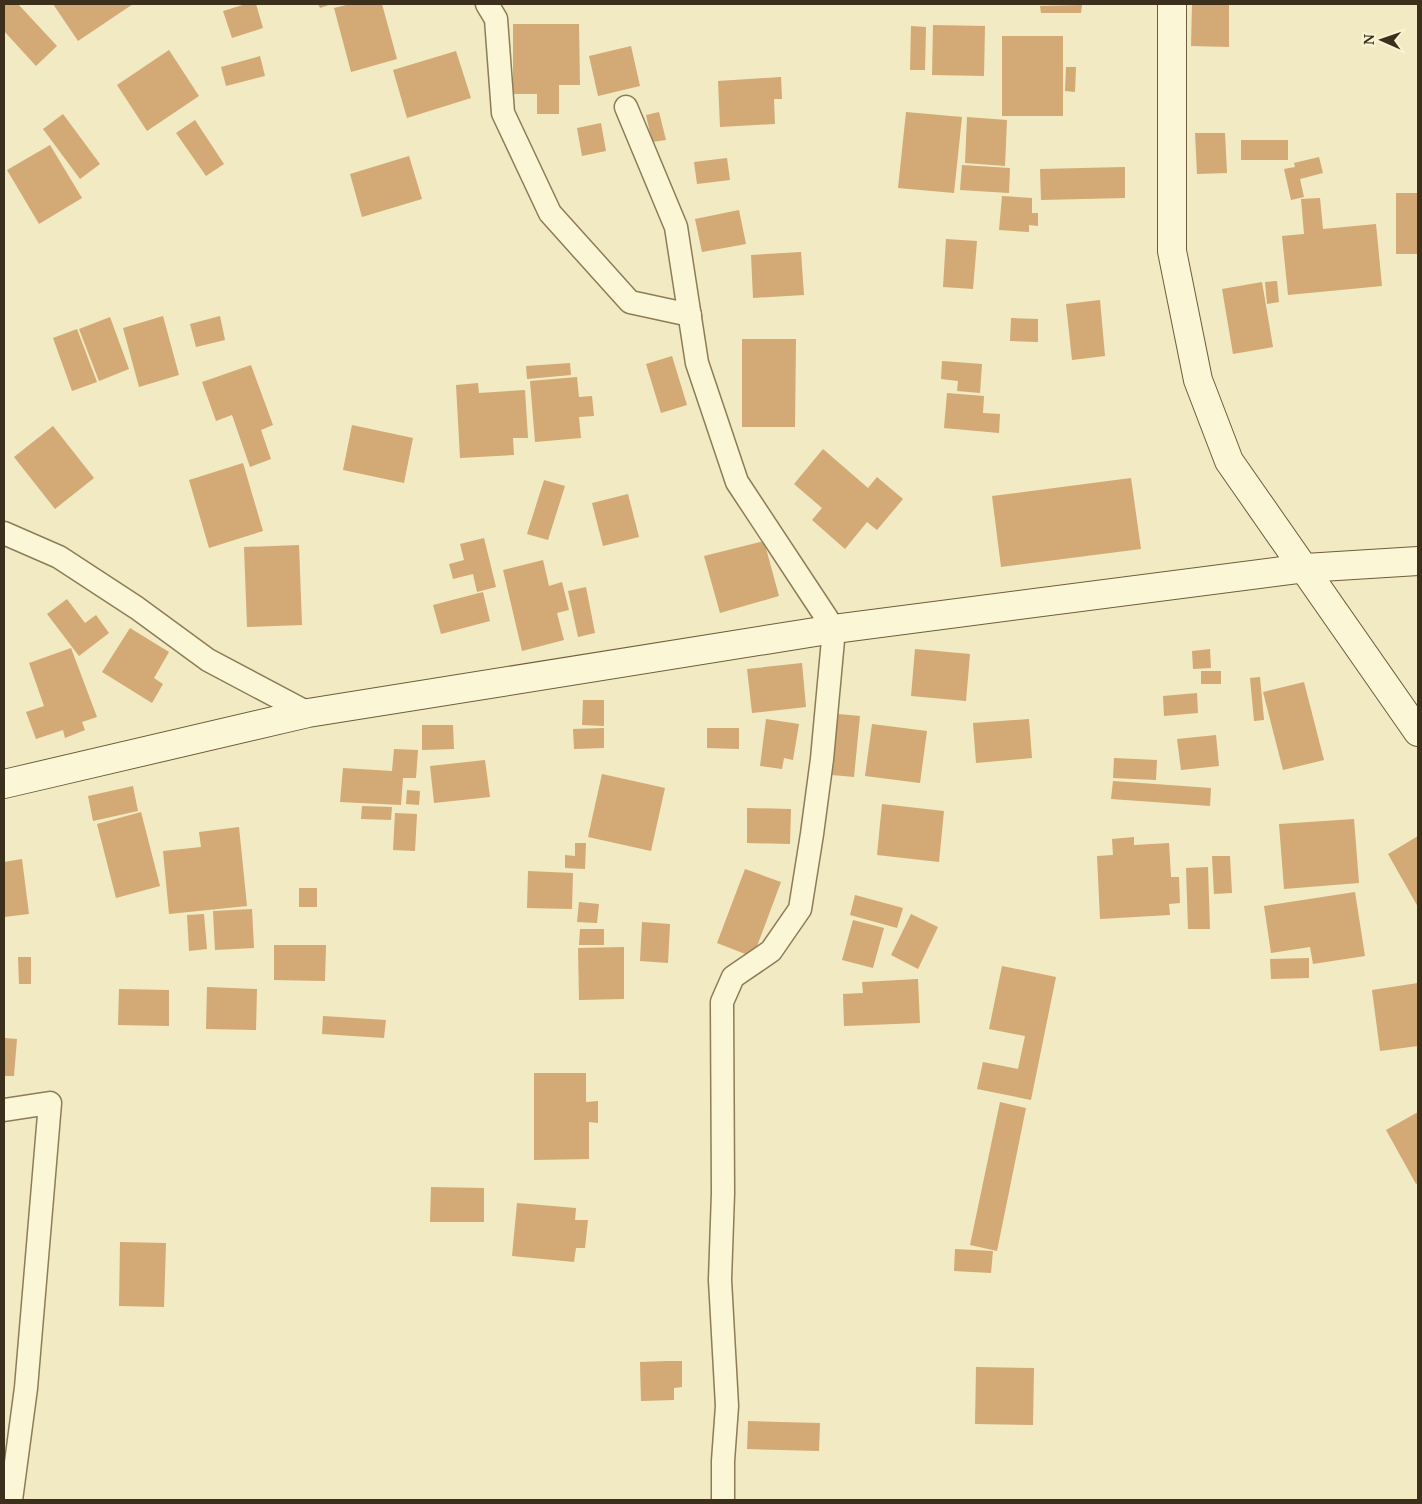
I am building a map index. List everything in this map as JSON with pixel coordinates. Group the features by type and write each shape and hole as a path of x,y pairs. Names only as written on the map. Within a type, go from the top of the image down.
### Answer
{"street":[{"path":"486,4 496,19 503,113 550,213 630,302 690,316"},
{"path":"1172,4 1172,251 1198,380 1229,461 1418,732"},
{"path":"626,107 676,227 698,363 737,482 834,629 822,759 800,909 771,951 733,977 722,1002 723,1193 720,1280 727,1406 723,1461 723,1500"},
{"path":"4,533 59,557 137,608 208,660 308,713"},
{"path":"4,784 308,713 834,629 1304,568 1418,561"},
{"path":"4,1110 50,1103 26,1388 11,1500"}],"building":[{"path":"4,4 18,4 57,46 36,66 4,31"},
{"path":"53,4 133,4 78,41"},
{"path":"246,4 256,4 263,28 232,38 223,11"},
{"path":"318,4 332,4 320,8"},
{"path":"350,4 382,4 397,59 351,72 334,8"},
{"path":"1192,4 1229,4 1229,47 1191,46"},
{"path":"1082,5 1081,13 1041,13 1040,6"},
{"path":"513,24 579,24 580,85 559,85 559,114 537,114 537,94 513,94"},
{"path":"933,25 985,26 984,76 932,75"},
{"path":"911,26 926,27 925,70 910,70"},
{"path":"1002,36 1063,36 1063,116 1002,116"},
{"path":"631,46 640,86 598,96 589,56"},
{"path":"169,50 199,96 147,131 117,85"},
{"path":"456,51 471,98 407,118 393,70"},
{"path":"260,56 265,76 226,86 221,67"},
{"path":"1066,67 1076,67 1075,92 1065,91"},
{"path":"781,77 782,99 774,99 775,124 720,127 718,81"},
{"path":"659,112 666,140 652,142 646,115"},
{"path":"906,112 962,117 954,193 898,188"},
{"path":"63,114 100,164 80,179 43,129"},
{"path":"967,117 1007,120 1005,166 965,163"},
{"path":"195,120 224,164 206,176 176,133"},
{"path":"601,123 606,151 582,156 577,128"},
{"path":"1195,133 1225,133 1227,173 1197,174"},
{"path":"1241,140 1288,140 1288,160 1241,160"},
{"path":"50,145 82,198 39,224 7,170"},
{"path":"409,156 422,199 362,217 350,174"},
{"path":"1319,157 1323,173 1300,179 1304,197 1291,200 1284,169 1295,167 1294,163"},
{"path":"727,158 730,180 697,184 694,162"},
{"path":"962,165 1010,168 1009,193 960,190"},
{"path":"1125,167 1125,198 1041,200 1040,169"},
{"path":"1396,193 1418,193 1418,254 1396,254"},
{"path":"1002,196 1032,198 1032,213 1038,213 1038,226 1029,225 1029,232 999,230"},
{"path":"1320,198 1323,229 1376,224 1382,286 1288,295 1282,236 1304,234 1301,199"},
{"path":"739,210 746,244 702,252 695,219"},
{"path":"946,239 977,241 973,289 943,287"},
{"path":"801,252 804,295 753,298 751,255"},
{"path":"1277,281 1279,302 1267,304 1265,282"},
{"path":"1262,282 1273,347 1233,354 1222,289"},
{"path":"1100,300 1105,356 1072,360 1066,304"},
{"path":"163,316 179,375 139,387 123,328"},
{"path":"220,316 225,340 196,347 190,324"},
{"path":"110,317 129,369 99,381 79,329"},
{"path":"1011,318 1038,319 1038,342 1010,341"},
{"path":"77,329 97,382 72,391 53,338"},
{"path":"742,339 796,339 795,427 742,427"},
{"path":"672,356 687,405 661,413 646,364"},
{"path":"942,361 982,364 980,393 957,391 958,381 941,379"},
{"path":"570,363 571,375 527,379 526,366"},
{"path":"251,365 273,425 261,430 271,459 250,467 232,415 216,421 202,382"},
{"path":"577,377 579,397 592,396 594,416 579,417 581,438 535,442 530,381"},
{"path":"478,383 479,393 525,390 528,438 513,438 514,455 460,458 456,385"},
{"path":"947,393 984,396 983,413 1000,414 999,433 944,428"},
{"path":"352,425 413,438 404,483 343,470"},
{"path":"53,426 94,478 55,509 14,457"},
{"path":"823,449 868,488 877,477 903,499 877,530 867,522 845,549 812,520 822,508 794,484"},
{"path":"243,463 263,531 209,548 189,480"},
{"path":"1131,478 1141,549 1001,567 992,496"},
{"path":"544,480 565,486 548,540 527,534"},
{"path":"628,494 639,537 603,546 592,503"},
{"path":"484,538 496,587 477,592 473,574 453,579 449,564 464,560 460,544"},
{"path":"764,541 779,596 720,613 704,556"},
{"path":"299,545 302,625 247,627 244,547"},
{"path":"543,560 549,586 562,582 569,610 557,613 564,640 522,651 503,570"},
{"path":"586,587 595,633 578,637 568,591"},
{"path":"483,592 490,621 441,634 433,605"},
{"path":"67,599 85,623 96,615 109,633 79,656 47,614"},
{"path":"130,628 169,652 154,678 163,684 152,703 102,672"},
{"path":"71,648 97,717 82,722 85,730 65,738 63,730 36,739 26,712 44,706 29,663"},
{"path":"915,649 970,654 966,701 911,696"},
{"path":"1210,649 1211,668 1193,669 1192,651"},
{"path":"802,663 806,707 752,713 747,669"},
{"path":"1201,671 1221,671 1221,684 1201,684"},
{"path":"1260,677 1264,720 1254,721 1250,678"},
{"path":"1304,682 1324,760 1283,770 1263,692"},
{"path":"1197,693 1198,713 1164,716 1163,696"},
{"path":"583,700 604,700 604,726 582,725"},
{"path":"838,714 860,716 854,777 832,775"},
{"path":"766,719 799,724 793,760 784,758 782,769 760,766"},
{"path":"1029,719 1032,758 976,763 973,723"},
{"path":"872,724 927,731 920,783 865,776"},
{"path":"422,725 453,725 454,749 422,750"},
{"path":"604,728 604,748 574,749 573,729"},
{"path":"707,728 739,728 739,749 707,748"},
{"path":"1216,735 1219,766 1181,770 1177,739"},
{"path":"394,749 418,750 416,778 403,778 401,805 340,802 343,768 392,771"},
{"path":"1114,758 1157,760 1156,780 1113,778"},
{"path":"485,760 490,797 434,803 430,766"},
{"path":"602,774 665,788 651,851 588,837"},
{"path":"1113,781 1211,788 1210,806 1111,799"},
{"path":"133,786 138,811 93,821 88,796"},
{"path":"407,790 420,791 419,805 406,804"},
{"path":"882,804 944,811 939,862 877,855"},
{"path":"362,806 392,807 391,820 361,819"},
{"path":"747,808 791,809 790,844 747,843"},
{"path":"141,812 160,886 116,898 97,824"},
{"path":"395,813 417,814 415,851 393,850"},
{"path":"1354,819 1359,883 1284,889 1279,824"},
{"path":"239,827 247,906 169,914 163,851 201,847 199,832"},
{"path":"1418,836 1418,907 1388,854"},
{"path":"1134,837 1134,845 1169,843 1171,877 1179,877 1180,903 1169,904 1170,915 1100,919 1097,856 1113,855 1112,839"},
{"path":"575,843 586,843 585,869 565,868 565,855 575,856"},
{"path":"1212,856 1230,856 1232,893 1214,894"},
{"path":"22,859 29,914 4,917 4,862"},
{"path":"1208,867 1210,929 1188,929 1186,868"},
{"path":"745,869 781,882 753,957 717,943"},
{"path":"528,871 573,873 572,909 527,908"},
{"path":"299,888 317,888 317,907 299,907"},
{"path":"1355,892 1365,956 1313,964 1310,947 1271,953 1264,906"},
{"path":"855,895 903,908 897,928 850,915"},
{"path":"579,902 599,904 597,923 577,922"},
{"path":"252,909 254,948 215,950 213,911"},
{"path":"204,914 207,949 189,951 187,915"},
{"path":"911,914 938,927 918,969 891,955"},
{"path":"853,920 884,928 873,968 842,960"},
{"path":"642,922 670,924 668,963 640,961"},
{"path":"580,929 604,929 604,945 579,945"},
{"path":"274,945 326,945 325,981 274,980"},
{"path":"624,947 624,999 579,1000 578,948"},
{"path":"18,957 31,957 31,984 19,984"},
{"path":"1309,958 1309,978 1271,979 1270,959"},
{"path":"1002,966 1056,977 1031,1100 977,1089 983,1062 1018,1069 1025,1036 989,1029"},
{"path":"918,979 920,1023 844,1026 843,994 863,993 862,982"},
{"path":"1418,983 1418,1046 1380,1051 1372,990"},
{"path":"207,987 257,989 256,1030 206,1029"},
{"path":"119,989 169,990 169,1026 118,1025"},
{"path":"323,1016 386,1020 384,1038 322,1034"},
{"path":"4,1038 17,1039 14,1076 4,1076"},
{"path":"534,1073 586,1073 586,1102 598,1101 598,1123 589,1122 589,1159 534,1160"},
{"path":"1000,1102 1026,1108 997,1251 970,1245"},
{"path":"1418,1112 1418,1183 1416,1184 1386,1130"},
{"path":"431,1187 484,1188 484,1222 430,1222"},
{"path":"517,1203 576,1208 575,1220 588,1220 585,1248 576,1248 574,1262 512,1256"},
{"path":"120,1242 166,1243 164,1307 119,1306"},
{"path":"955,1249 993,1251 991,1273 954,1271"},
{"path":"682,1361 682,1387 674,1388 674,1400 641,1401 640,1362"},
{"path":"976,1367 1034,1368 1033,1425 975,1424"},
{"path":"748,1421 820,1423 819,1451 747,1449"}]}
